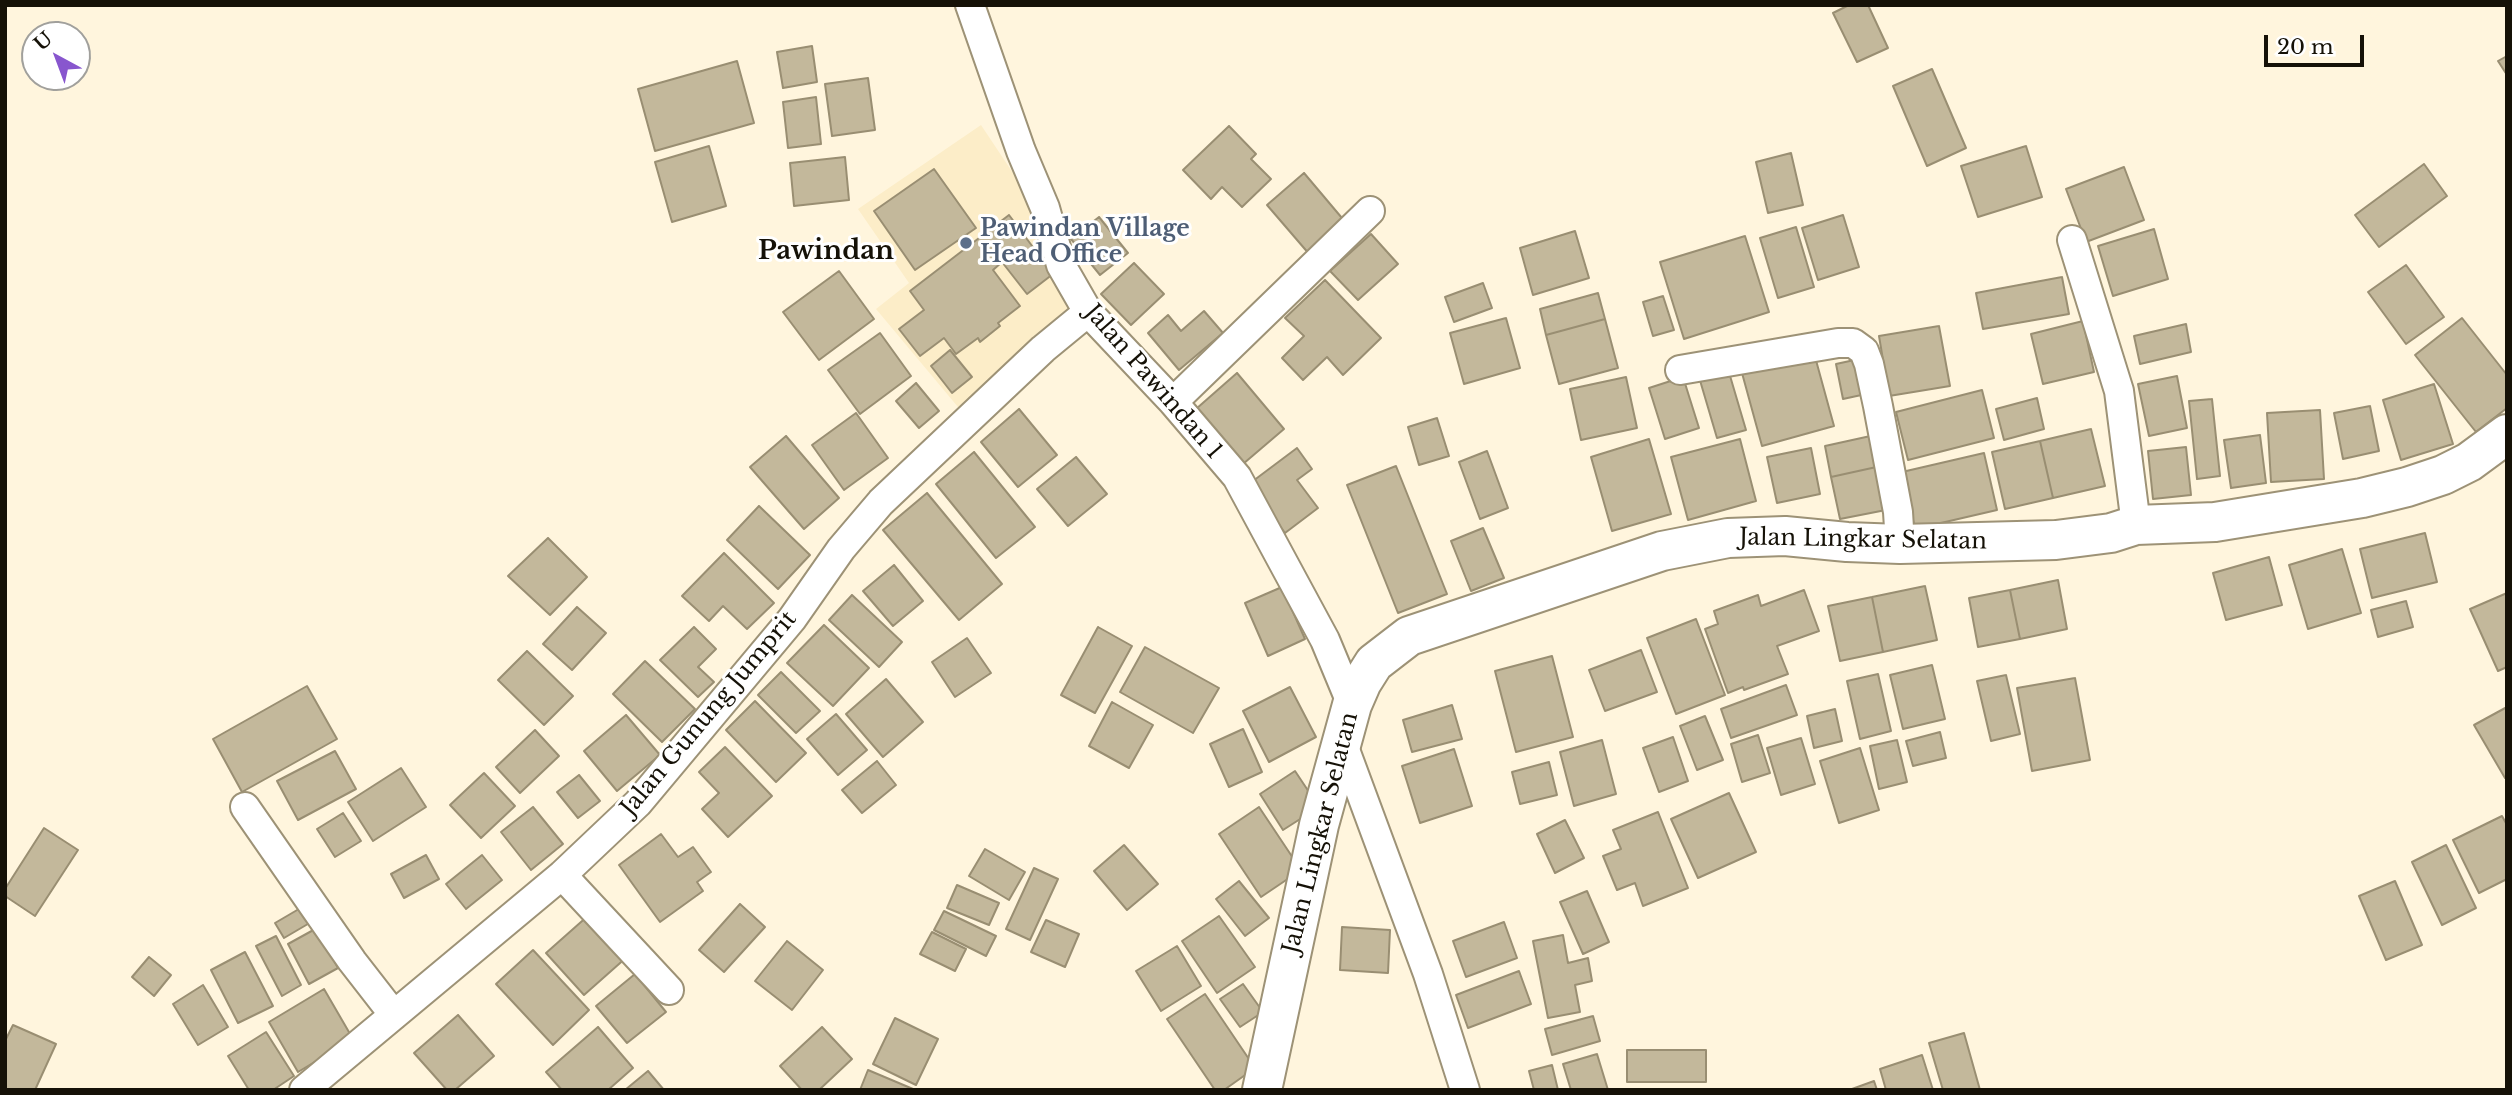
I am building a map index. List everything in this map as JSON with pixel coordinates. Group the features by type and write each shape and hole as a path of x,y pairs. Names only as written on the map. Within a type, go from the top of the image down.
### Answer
{"street":[{"name":"Jalan Pawindan 1","path":"970,5 996,83 1045,208 1061,265 1088,312 1173,401 1237,477 1325,640 1346,722 1465,1090"},
{"path":"1173,401 1370,211"},
{"path":"2072,240 2119,390 2136,525"},
{"name":"Jalan Gunung Jumprit","path":"304,1090 562,875 638,803 792,619 841,549 881,502 1015,375 1088,312"},
{"path":"1680,370 1839,343 1853,343 1864,351 1869,364 1893,485 1900,544"},
{"name":"Jalan Lingkar Selatan","path":"1262,1090 1298,919 1346,722 1362,682 1374,663 1409,636 1662,551 1728,538 1785,536 1900,544 2056,540 2111,533 2136,525 2215,522 2362,498 2407,487 2443,475 2469,462 2507,435"},
{"path":"245,807 352,961 394,1015"},
{"path":"562,875 670,990"}],"shaded area":[{"name":"Pawindan Village Head Office","path":"981,125 1041,215 1069,306 1063,316 963,413 876,309 909,283 858,209"}],"building":[{"path":"1849,5 1868,5 1888,48 1857,62 1833,13"},
{"path":"812,46 817,82 783,88 777,52"},
{"path":"2507,56 2507,75 2498,61"},
{"path":"737,61 754,123 655,151 638,89"},
{"path":"1932,69 1966,148 1927,166 1893,86"},
{"path":"868,78 875,130 832,136 825,84"},
{"path":"816,97 821,144 788,148 783,102"},
{"path":"1229,126 1256,154 1251,159 1271,179 1242,207 1222,187 1211,199 1183,170"},
{"path":"709,146 726,206 672,222 655,162"},
{"path":"2026,146 2042,197 1978,217 1961,166"},
{"path":"1791,153 1803,205 1768,213 1756,162"},
{"path":"845,157 849,200 794,206 790,163"},
{"path":"2424,164 2447,196 2379,247 2355,215"},
{"path":"2124,167 2144,220 2086,242 2066,189"},
{"path":"934,169 976,228 915,270 874,211"},
{"path":"1304,173 1347,224 1310,255 1267,205"},
{"path":"1009,215 1053,274 1027,294 1002,262 993,270 1020,306 980,342 978,338 956,354 944,338 920,356 899,329 924,310 910,291"},
{"path":"1843,215 1859,267 1818,280 1802,228"},
{"path":"1099,217 1128,253 1100,275 1071,239"},
{"path":"1796,227 1814,287 1778,298 1760,238"},
{"path":"2154,229 2168,279 2113,296 2098,246"},
{"path":"1575,231 1589,278 1533,295 1520,248"},
{"path":"1371,234 1398,264 1358,300 1330,271"},
{"path":"1745,236 1769,312 1684,339 1660,262"},
{"path":"1134,263 1164,294 1131,325 1101,294"},
{"path":"2406,265 2444,317 2406,344 2368,292"},
{"path":"839,271 874,319 819,360 783,312"},
{"path":"2062,277 2069,314 1983,329 1976,293"},
{"path":"1325,280 1381,338 1343,375 1327,357 1303,380 1282,358 1304,336 1285,318"},
{"path":"1483,283 1492,308 1454,322 1445,297"},
{"path":"1598,293 1605,319 1546,335 1540,309"},
{"path":"1663,296 1674,330 1653,336 1643,302"},
{"path":"1204,311 1223,333 1179,370 1148,333 1168,315 1181,331"},
{"path":"1506,318 1520,368 1464,384 1450,333"},
{"path":"2462,318 2507,375 2507,408 2476,432 2415,355"},
{"path":"1605,319 1618,368 1559,384 1546,335"},
{"path":"2083,321 2094,372 2043,384 2031,334"},
{"path":"2186,324 2191,352 2140,364 2134,336"},
{"path":"1939,326 1950,386 1889,396 1879,336"},
{"path":"880,333 911,376 860,414 828,370"},
{"path":"950,350 972,377 952,393 931,366"},
{"path":"1814,353 1834,426 1762,446 1742,373"},
{"path":"1859,359 1866,394 1843,399 1836,364"},
{"path":"1728,369 1746,430 1717,438 1699,377"},
{"path":"1237,373 1284,429 1243,464 1196,409"},
{"path":"2177,376 2187,428 2149,436 2138,384"},
{"path":"1626,377 1637,428 1581,440 1570,389"},
{"path":"1683,377 1699,428 1665,439 1649,388"},
{"path":"916,383 939,411 919,428 896,401"},
{"path":"2434,384 2453,444 2401,460 2383,400"},
{"path":"1982,390 1994,438 1908,460 1896,412"},
{"path":"2037,398 2044,429 2004,440 1996,409"},
{"path":"2212,399 2220,476 2197,479 2189,401"},
{"path":"2370,406 2379,451 2343,459 2334,413"},
{"path":"1019,409 1057,455 1018,487 981,442"},
{"path":"2320,410 2324,479 2271,482 2267,413"},
{"path":"856,413 888,458 844,490 812,445"},
{"path":"1437,418 1449,456 1419,465 1408,427"},
{"path":"2091,429 2105,486 2053,498 2040,441"},
{"path":"1875,435 1881,466 1831,477 1825,446"},
{"path":"2260,435 2266,483 2231,488 2224,440"},
{"path":"786,436 839,498 804,529 750,467"},
{"path":"1649,439 1671,514 1612,531 1591,457"},
{"path":"1740,439 1756,501 1688,520 1671,457"},
{"path":"2040,441 2053,498 2005,509 1992,452"},
{"path":"2186,447 2191,495 2153,499 2148,451"},
{"path":"1297,448 1312,469 1297,480 1318,508 1285,533 1249,484"},
{"path":"1811,448 1820,494 1777,503 1767,457"},
{"path":"1487,451 1508,508 1480,519 1459,462"},
{"path":"974,452 1035,527 996,558 936,484"},
{"path":"1984,453 1997,510 1915,529 1902,472"},
{"path":"1076,457 1107,494 1068,526 1037,489"},
{"path":"1396,466 1447,594 1398,613 1347,485"},
{"path":"1881,466 1891,509 1840,519 1831,477"},
{"path":"927,493 1002,584 959,620 883,530"},
{"path":"759,506 810,555 778,589 727,540"},
{"path":"1483,528 1504,578 1471,591 1451,541"},
{"path":"2425,533 2437,582 2372,598 2360,549"},
{"path":"548,538 587,577 550,615 508,576"},
{"path":"2342,549 2361,613 2308,629 2289,565"},
{"path":"724,553 774,603 747,629 723,606 709,621 682,596"},
{"path":"2269,557 2282,605 2226,620 2213,573"},
{"path":"894,565 923,601 893,626 863,591"},
{"path":"2058,580 2067,629 2020,639 2010,590"},
{"path":"1925,586 1937,640 1883,652 1872,597"},
{"path":"1282,587 1305,639 1268,656 1245,603"},
{"path":"1804,590 1819,631 1777,646 1788,674 1728,693 1705,629 1718,624 1714,611 1758,595 1761,606"},
{"path":"2010,590 2020,639 1978,647 1969,598"},
{"path":"2507,593 2507,667 2498,671 2470,609"},
{"path":"852,595 902,642 879,667 829,620"},
{"path":"1872,597 1883,652 1840,661 1828,606"},
{"path":"2406,601 2413,627 2378,637 2371,610"},
{"path":"577,607 606,633 572,670 543,644"},
{"path":"1696,619 1725,695 1676,714 1647,638"},
{"path":"824,625 869,668 833,706 787,663"},
{"path":"694,627 716,649 698,667 714,682 698,697 660,660"},
{"path":"1098,627 1132,646 1095,713 1061,695"},
{"path":"967,638 991,673 955,697 932,662"},
{"path":"1145,647 1219,688 1193,733 1120,692"},
{"path":"1641,650 1657,692 1605,711 1589,670"},
{"path":"527,651 573,696 544,725 498,680"},
{"path":"1552,656 1573,737 1516,752 1495,671"},
{"path":"645,661 695,709 662,742 613,694"},
{"path":"1932,665 1945,719 1903,729 1890,675"},
{"path":"781,672 820,711 796,733 758,695"},
{"path":"1878,674 1891,731 1860,739 1847,681"},
{"path":"2006,675 2020,734 1991,741 1977,681"},
{"path":"2075,678 2090,760 2032,771 2017,688"},
{"path":"886,679 923,722 883,757 846,714"},
{"path":"1786,685 1797,715 1731,738 1721,709"},
{"path":"307,686 337,739 242,792 213,739"},
{"path":"1290,687 1316,737 1269,762 1243,711"},
{"path":"755,701 806,753 776,782 726,730"},
{"path":"1112,702 1153,725 1129,768 1089,746"},
{"path":"1452,705 1462,739 1412,752 1403,720"},
{"path":"2507,707 2507,777 2505,778 2474,725"},
{"path":"1835,709 1842,741 1814,748 1807,716"},
{"path":"836,714 867,750 838,775 807,739"},
{"path":"626,715 660,755 617,791 584,751"},
{"path":"1705,716 1723,760 1697,770 1680,726"},
{"path":"1243,729 1262,772 1229,787 1210,744"},
{"path":"535,730 559,756 520,793 496,767"},
{"path":"1940,732 1946,758 1913,766 1906,741"},
{"path":"1758,735 1770,773 1742,782 1731,744"},
{"path":"1673,737 1688,781 1659,792 1643,748"},
{"path":"1801,738 1815,784 1781,795 1767,748"},
{"path":"1602,740 1616,794 1574,806 1560,752"},
{"path":"1897,740 1907,782 1879,789 1870,746"},
{"path":"725,747 772,796 728,837 702,809 719,793 699,772"},
{"path":"1860,748 1879,810 1839,823 1820,761"},
{"path":"1454,749 1472,806 1420,823 1402,766"},
{"path":"335,751 356,789 298,820 277,781"},
{"path":"877,761 896,785 862,813 842,790"},
{"path":"1549,762 1557,795 1520,804 1512,772"},
{"path":"401,768 426,807 373,841 348,802"},
{"path":"1295,771 1319,807 1283,830 1260,794"},
{"path":"484,773 515,806 481,838 450,805"},
{"path":"579,775 600,801 578,818 557,792"},
{"path":"1729,793 1756,852 1698,878 1671,819"},
{"path":"533,807 563,844 531,870 501,832"},
{"path":"1259,807 1301,870 1261,897 1219,834"},
{"path":"1658,812 1688,888 1643,906 1635,883 1617,890 1603,856 1621,849 1613,830"},
{"path":"343,813 361,841 335,857 317,829"},
{"path":"2502,816 2507,825 2507,879 2479,893 2453,840"},
{"path":"1565,820 1584,858 1555,873 1537,834"},
{"path":"44,828 78,850 35,916 5,896 5,889"},
{"path":"661,834 678,857 693,847 711,872 697,882 703,891 660,922 619,865"},
{"path":"1124,845 1158,884 1127,910 1094,871"},
{"path":"2446,845 2476,908 2442,925 2412,862"},
{"path":"985,849 1025,872 1009,900 969,876"},
{"path":"426,855 439,879 404,898 391,874"},
{"path":"482,855 502,880 466,909 446,884"},
{"path":"1034,868 1058,879 1030,940 1006,929"},
{"path":"1239,881 1269,918 1245,936 1216,899"},
{"path":"2395,881 2422,945 2386,960 2359,896"},
{"path":"957,885 999,903 989,925 947,908"},
{"path":"1587,891 1609,942 1583,954 1560,902"},
{"path":"740,904 765,927 724,972 699,950"},
{"path":"304,906 313,921 284,938 275,923"},
{"path":"944,911 996,936 986,956 934,930"},
{"path":"590,914 628,956 584,995 546,953"},
{"path":"1219,916 1255,967 1217,993 1182,941"},
{"path":"1046,920 1079,934 1065,967 1031,952"},
{"path":"1504,922 1517,958 1466,977 1453,941"},
{"path":"1342,927 1390,930 1388,973 1340,970"},
{"path":"317,928 338,968 309,984 288,944"},
{"path":"932,932 966,949 955,971 920,954"},
{"path":"1563,935 1568,963 1588,958 1592,981 1575,985 1580,1012 1548,1018 1533,941"},
{"path":"276,936 301,985 282,996 256,946"},
{"path":"787,941 823,970 792,1010 755,981"},
{"path":"1177,946 1201,986 1161,1011 1136,971"},
{"path":"533,950 589,1010 553,1045 496,984"},
{"path":"245,952 273,1006 238,1023 211,970"},
{"path":"149,957 171,975 154,996 132,977"},
{"path":"1519,971 1531,1004 1468,1028 1456,995"},
{"path":"635,974 666,1012 627,1043 596,1006"},
{"path":"1243,984 1263,1012 1240,1027 1220,999"},
{"path":"203,985 228,1027 198,1045 173,1004"},
{"path":"324,989 353,1039 298,1072 269,1022"},
{"path":"1205,994 1255,1068 1224,1090 1215,1090 1167,1019"},
{"path":"458,1015 494,1056 455,1090 447,1090 414,1053"},
{"path":"1593,1016 1600,1041 1552,1055 1545,1029"},
{"path":"895,1018 938,1039 916,1085 873,1064"},
{"path":"13,1025 56,1044 35,1090 5,1090 5,1041"},
{"path":"598,1027 633,1068 608,1090 562,1090 546,1072"},
{"path":"822,1027 852,1059 819,1090 802,1090 780,1066"},
{"path":"266,1032 294,1076 273,1090 249,1090 228,1056"},
{"path":"1964,1033 1980,1090 1943,1090 1929,1043"},
{"path":"1627,1050 1706,1050 1706,1082 1627,1082"},
{"path":"1597,1054 1608,1090 1571,1090 1563,1064"},
{"path":"1922,1055 1933,1090 1886,1090 1880,1069"},
{"path":"1552,1065 1558,1090 1534,1090 1529,1071"},
{"path":"868,1070 913,1089 913,1090 860,1090"},
{"path":"648,1071 664,1090 625,1090"},
{"path":"1874,1081 1877,1090 1852,1090 1852,1089"}],"place":[{"name":"Pawindan Village Head Office","path":"966,243"}],"district":[{"name":"Pawindan","path":"826,252"}]}
